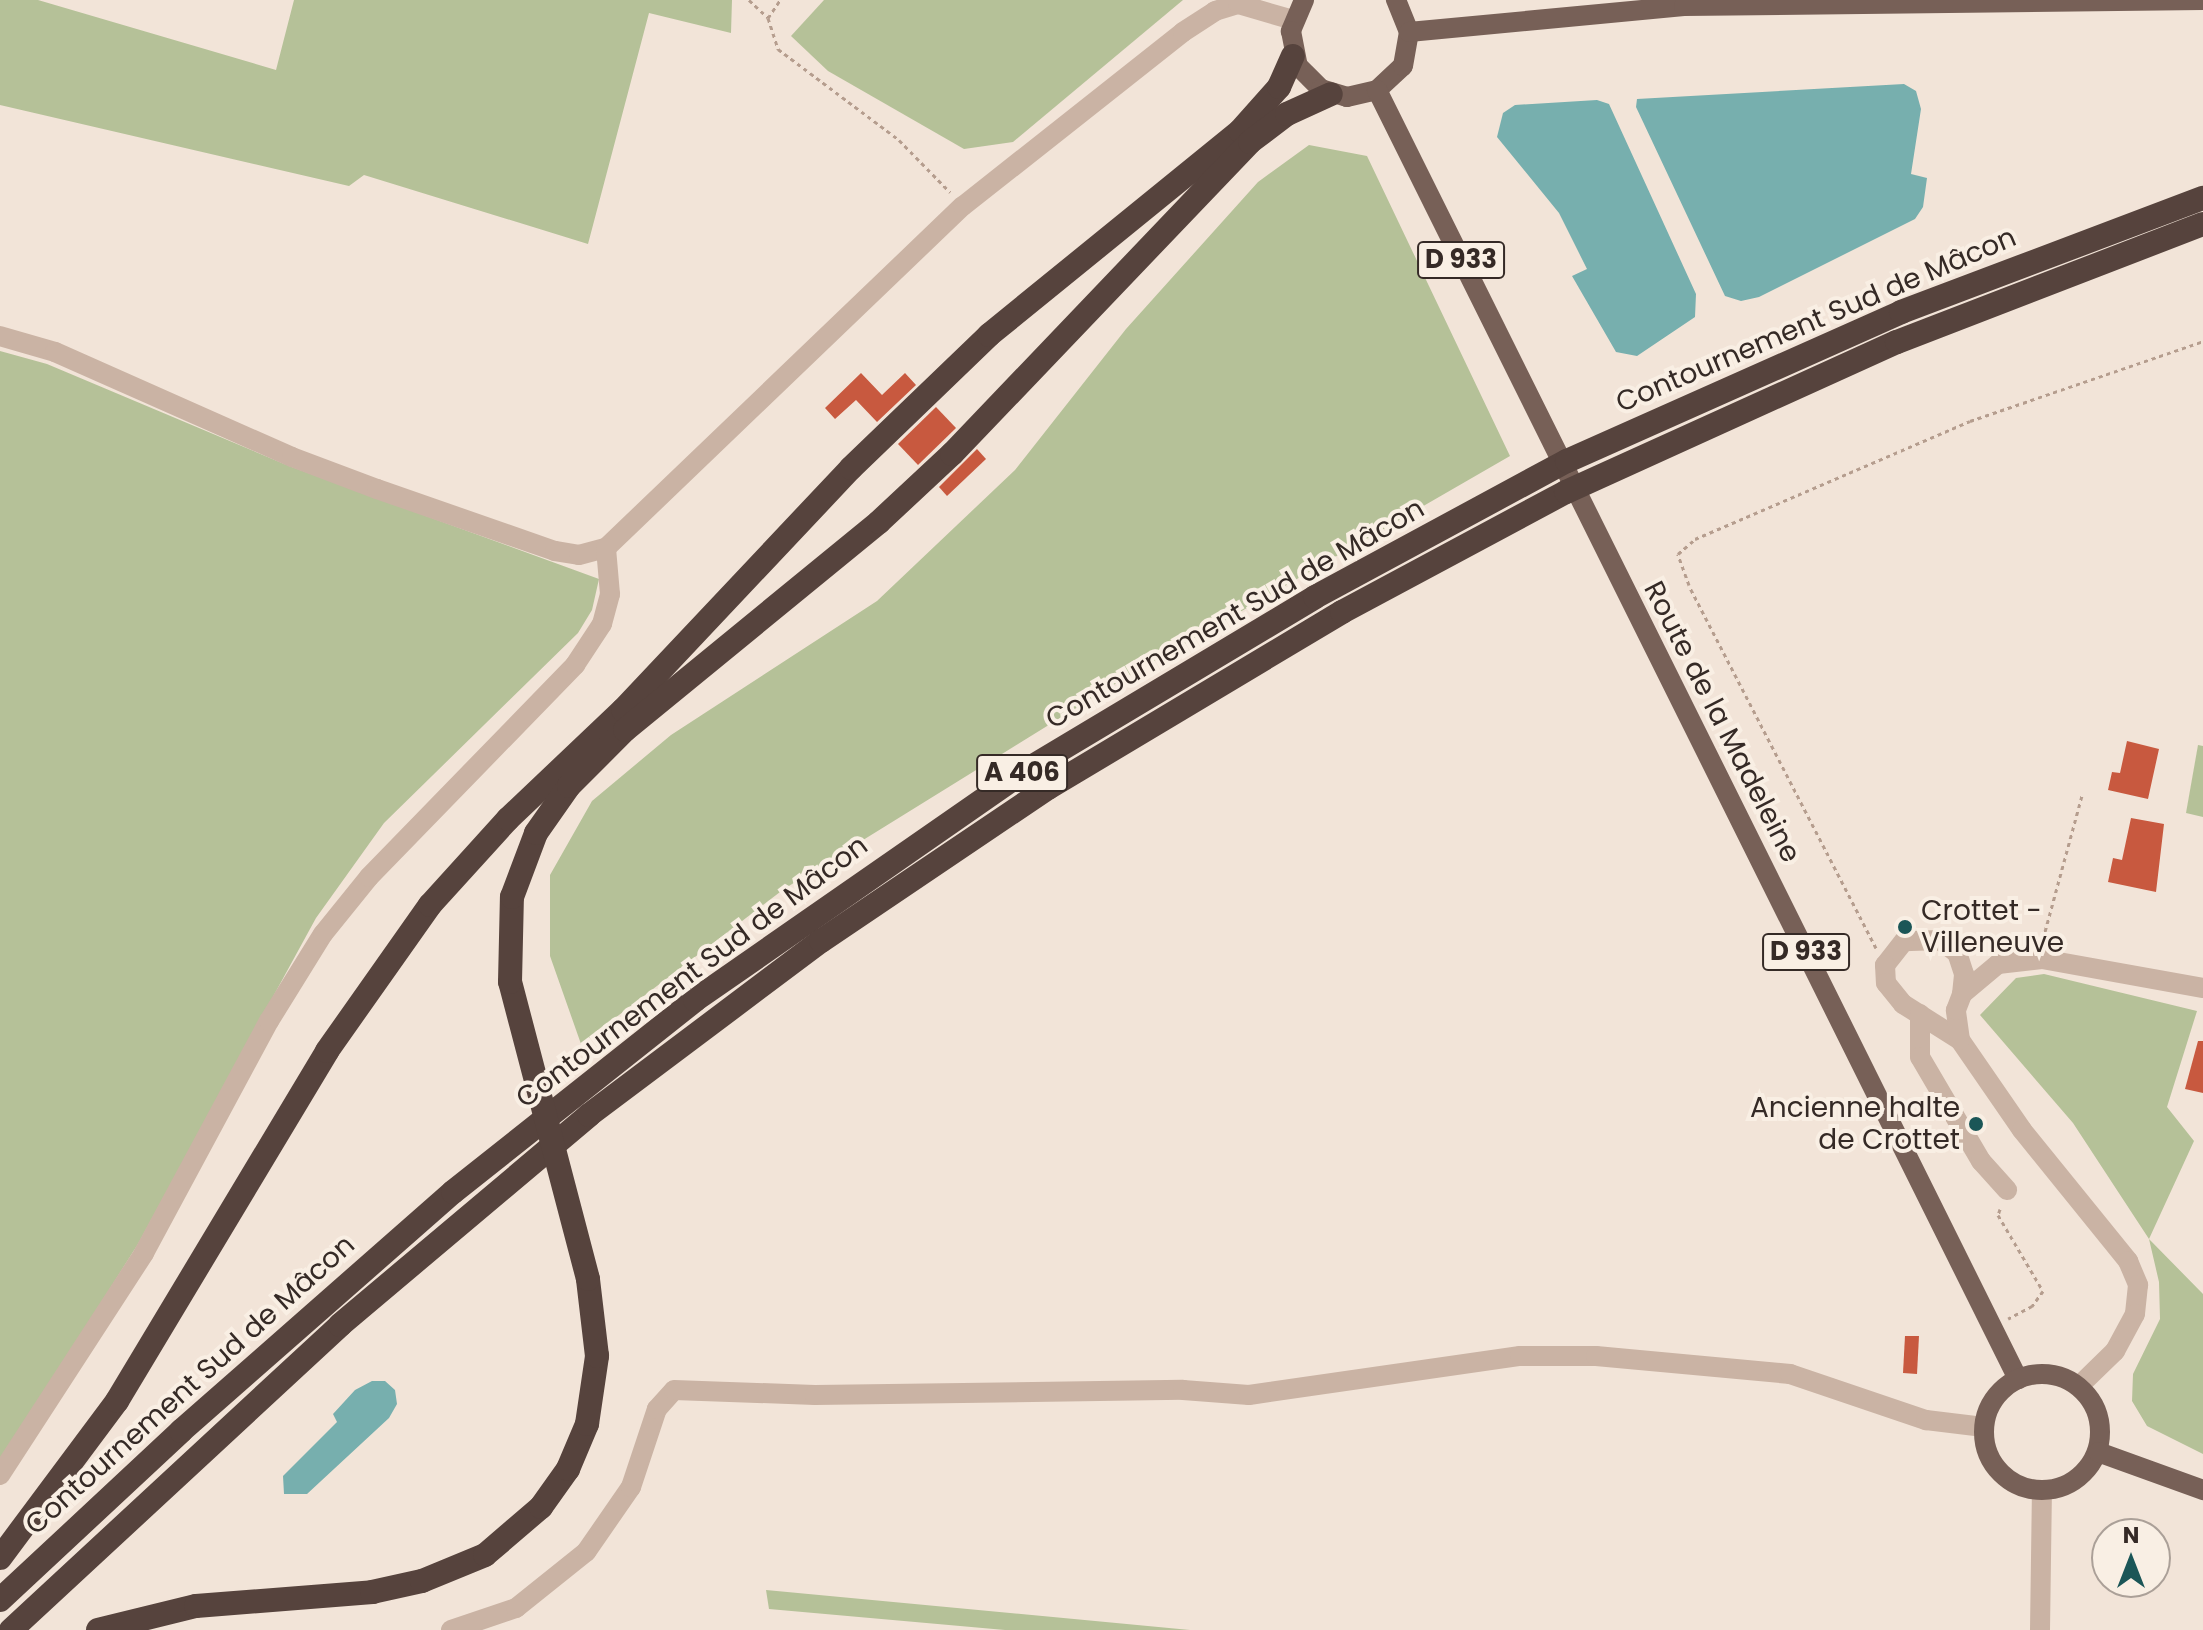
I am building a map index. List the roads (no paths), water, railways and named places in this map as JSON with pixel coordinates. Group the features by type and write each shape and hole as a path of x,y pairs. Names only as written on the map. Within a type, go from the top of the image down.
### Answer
{"highway":[{"path":"0,1558 117,1401 356,1006 447,885 508,819 623,710 763,557 989,335 1240,131 1279,87 1293,56"},
{"path":"98,1630 196,1606 409,1584 464,1566 525,1524 568,1469 587,1424 596,1378 593,1307 564,1188 530,1072 510,982 512,897 536,833 569,786 625,730 879,522 952,454 1250,142 1287,114 1331,94"},
{"name":"Contournement Sud de Mâcon","path":"0,1600 181,1431 453,1192 695,1000 1023,772 1315,597 1567,461 1901,312 2203,198"},
{"name":"Contournement Sud de Mâcon","path":"11,1630 351,1315 589,1115 821,941 1048,788 1330,619 1566,492 1897,342 2203,224"}],"main road":[{"path":"1304,0 1293,20 1293,56 1304,75 1331,94 1363,96 1377,90 1403,66 1409,32 1396,0"},
{"path":"1409,32 1684,6 2203,0"},
{"name":"Route de la Madeleine","path":"1377,90 2018,1379"},
{"path":"2049,1374 2079,1386 2099,1416 2098,1452 2076,1480 2042,1491 2014,1483 1993,1464 1984,1427 1994,1398 2018,1379 2049,1374"},
{"path":"2098,1452 2203,1490"}],"street":[{"path":"0,336 55,352 292,457 555,551 579,555 606,548 963,206 1215,11 1253,5 1293,20"},
{"path":"0,1475 144,1253 269,1021 323,934 379,866 575,665 602,624 610,594 606,548"},
{"path":"1960,1040 1956,1010 1964,974 1957,953 1940,940 1904,941 1885,965 1892,993 1960,1040 2022,1130 2128,1261 2138,1285 2135,1314 2115,1351 2079,1386"},
{"path":"1962,994 1998,964 2042,959 2203,988"},
{"path":"1920,1014 1920,1057 1981,1161 2007,1190"},
{"path":"451,1630 516,1608 586,1552 631,1487 657,1409 674,1390 815,1395 1183,1390 1249,1395 1520,1356 1596,1356 1790,1374 1926,1420 1984,1427"},
{"path":"2040,1630 2042,1491"}],"water":[{"path":"1904,84 1916,91 1921,109 1911,174 1927,178 1923,207 1915,219 1759,297 1741,301 1725,296 1636,107 1637,99"},
{"path":"1597,100 1609,104 1696,294 1695,317 1637,356 1616,352 1572,276 1587,269 1559,213 1497,137 1503,113 1515,105"},
{"path":"372,1381 385,1381 395,1390 397,1404 389,1418 307,1494 284,1494 283,1476 337,1422 333,1414 355,1390"}],"place":[{"name":"Crottet - Villeneuve","path":"1905,927"},
{"name":"Ancienne halte de Crottet","path":"1976,1124"}]}
